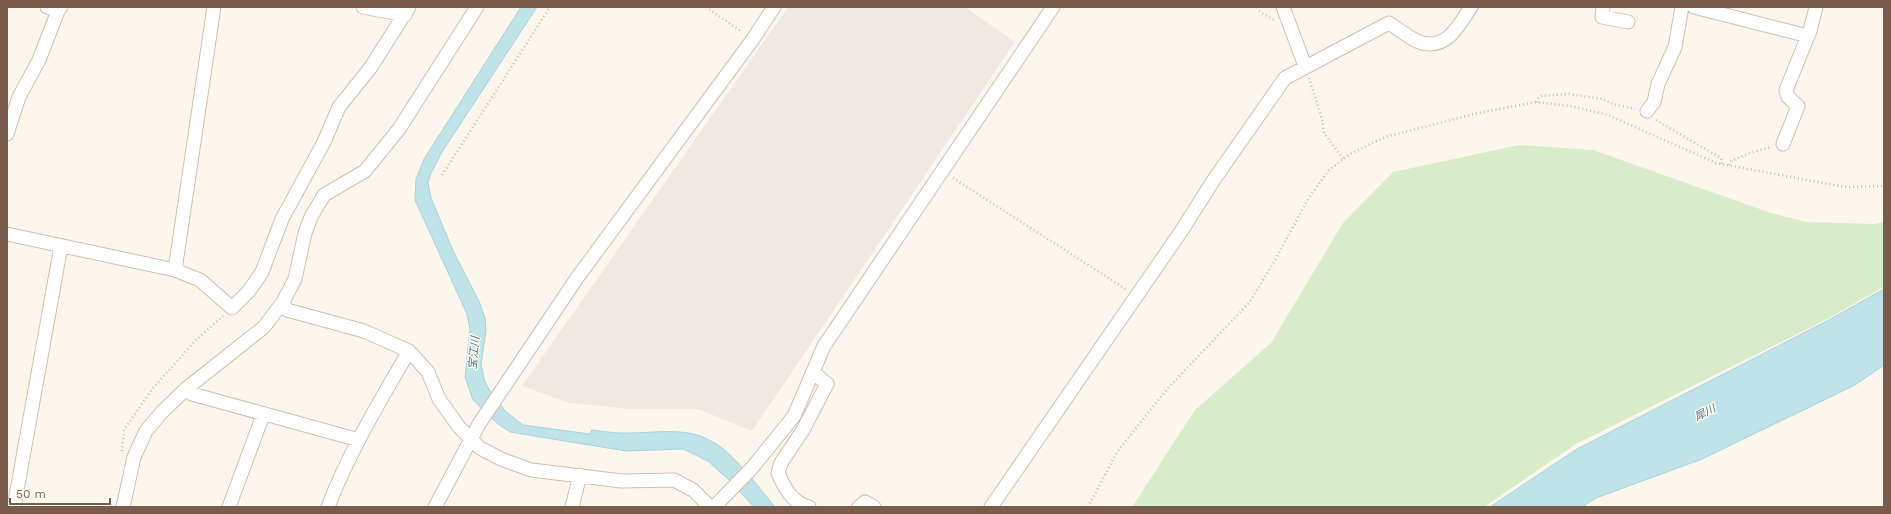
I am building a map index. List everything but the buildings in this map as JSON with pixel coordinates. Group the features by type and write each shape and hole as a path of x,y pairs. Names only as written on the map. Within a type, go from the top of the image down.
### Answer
{"street":[{"path":"175,270 214,7"},
{"path":"7,234 175,270 200,280 232,308 249,291 262,272 282,219 324,142 339,107 371,67 407,11 363,7"},
{"path":"123,507 134,457 146,431 162,412 188,388 264,326 283,302 295,279 301,249 311,218 324,195 365,170 399,129 477,7"},
{"path":"435,507 479,424 577,278 753,39 774,7"},
{"path":"283,302 287,310 364,331 409,351 428,372 440,399 459,426 480,448 501,459 531,470 622,481 674,480 693,490 714,506 752,468 794,416 824,346 1053,7"},
{"path":"1283,7 1305,66"},
{"path":"991,507 1285,78 1305,66 1389,23 1421,43 1442,42 1455,32 1471,7"},
{"path":"1603,7 1602,17 1628,22"},
{"path":"1642,110 1654,102 1658,84 1675,47 1682,7"},
{"path":"1694,7 1808,36"},
{"path":"1783,144 1798,106 1788,97 1786,90 1808,36 1816,7"},
{"path":"7,134 19,97 39,60 56,8"},
{"path":"14,507 61,246"},
{"path":"328,507 335,489 359,440 409,351"},
{"path":"808,507 802,506 789,494 784,488 778,473 781,463 804,430 827,384 813,372"},
{"path":"188,388 192,394 263,415 359,440"},
{"path":"229,507 263,415"},
{"path":"572,507 580,475"},
{"path":"859,507 865,502 874,507"}],"path":[{"path":"442,175 550,7"},
{"path":"706,7 753,39"},
{"path":"1305,66 1322,119 1324,133 1343,159"},
{"path":"1536,102 1540,96 1569,94 1603,99 1613,104 1642,110 1721,158 1722,164"},
{"path":"1088,507 1117,452 1168,388 1249,303 1274,262 1308,199 1329,170 1343,159 1385,137 1484,111 1536,102 1570,106 1608,115 1716,163 1845,187 1884,186"},
{"path":"1729,165 1731,161 1750,152 1783,144"},
{"path":"942,170 1136,296"},
{"path":"122,457 124,430 153,388 196,340 232,308"}],"shaded area":[{"path":"788,7 965,7 1015,42 752,431 698,409 628,409 570,403 522,386"}],"green space":[{"path":"1519,145 1593,150 1771,213 1806,222 1875,224 1884,222 1884,287 1827,319 1576,444 1484,507 1132,507 1195,410 1271,343 1343,223 1393,172"}],"water":[{"name":"宝江川","path":"521,7 537,7 442,152 431,173 428,183 431,198 454,253 479,301 485,318 486,331 481,364 487,386 505,411 523,425 590,434 592,430 622,433 678,432 689,433 709,440 718,445 745,470 775,507 754,507 730,481 708,461 683,449 626,451 510,432 498,424 473,400 465,377 470,329 467,314 415,200 416,179 424,159"},
{"name":"犀川","path":"1884,289 1884,365 1855,385 1702,459 1596,498 1582,507 1490,507 1577,449 1827,321"}]}
